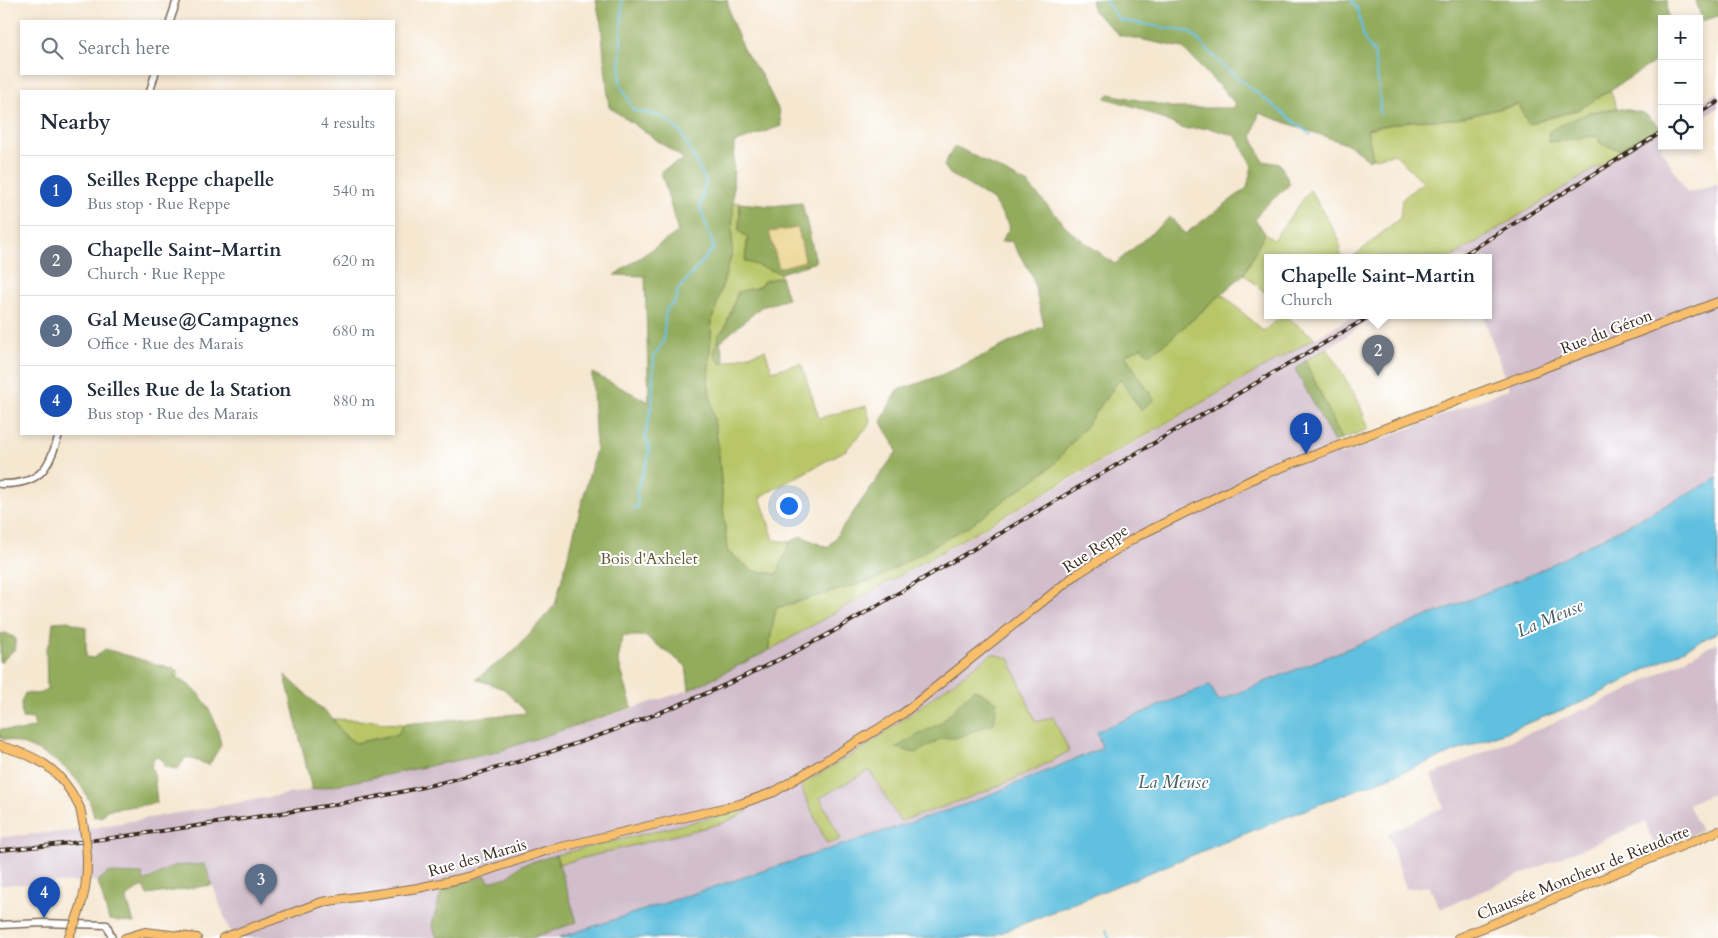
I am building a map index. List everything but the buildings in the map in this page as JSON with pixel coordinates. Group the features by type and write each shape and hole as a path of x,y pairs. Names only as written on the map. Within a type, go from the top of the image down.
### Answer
{"main road":[{"name":"Rue du Géron","path":"1503,385 1718,302"},
{"name":"Rue Reppe","path":"740,804 774,792 901,715 1077,574 1138,536 1259,476 1503,385"},
{"path":"0,746 32,756 49,766 63,780 80,808 85,828 87,879 79,917 68,938"},
{"name":"Rue des Marais","path":"224,938 322,902 418,888 468,877 545,852 740,804"},
{"name":"Chaussée Moncheur de Rieudotte","path":"1458,938 1718,831"},
{"path":"125,938 145,932 197,938"}],"street":[{"path":"170,20 176,0"},
{"path":"150,90 155,75"},
{"path":"0,484 18,484 33,480 52,457 59,435"},
{"path":"0,925 43,923 106,925 112,938"}],"shaded area":[{"path":"1718,92 1718,107 1703,117 1703,101"},
{"path":"1658,129 1658,150 1662,150 1687,193 1718,184 1718,478 1537,572 1217,701 1210,685 1097,731 1102,748 967,804 558,938 232,938 205,864 173,866 143,882 108,873 98,881 0,885 0,837 73,831 312,790 493,753 689,690 768,651 1074,478 1348,319 1373,319 1295,369 1341,455 1509,389 1484,319 1492,319 1492,254 1457,254"},
{"path":"1718,642 1718,792 1688,804 1701,831 1657,851 1645,822 1440,909 1429,886 1406,889 1388,833 1444,807 1431,775 1620,694"}],"green space":[{"name":"Bois d'Axhelet","path":"596,0 727,0 731,18 743,49 762,76 779,111 781,126 734,143 732,253 712,320 708,381 718,445 727,551 753,571 777,574 790,542 801,536 828,548 897,451 881,422 897,390 954,369 1044,326 1032,275 1011,241 1001,242 1010,227 993,200 950,174 944,166 953,148 959,148 1028,184 1071,232 1115,264 1170,217 1185,234 1247,188 1252,166 1236,136 1209,128 1184,129 1139,108 1105,98 1109,94 1176,108 1233,108 1236,104 1183,48 1119,35 1094,12 1091,0 1667,0 1668,15 1658,15 1656,61 1580,109 1528,124 1519,104 1456,119 1410,121 1367,129 1373,158 1368,160 1352,146 1259,113 1252,137 1263,161 1280,164 1290,184 1261,210 1255,220 1265,233 1244,274 1169,340 1149,355 1142,347 1125,355 1154,400 1141,410 1120,379 1085,427 1051,467 969,526 876,579 776,608 768,651 689,690 686,666 645,636 623,636 618,660 632,707 493,753 312,790 285,675 333,719 342,733 355,743 398,734 404,724 527,713 504,689 476,679 513,652 555,605 596,449 592,373 649,402 645,276 614,275 678,232 661,171 684,159 609,107 601,24"},
{"path":"1696,0 1718,0 1718,16 1703,21 1703,15 1700,15"},
{"path":"1610,90 1617,108 1589,112 1549,142 1597,136 1601,144 1624,151 1457,254 1357,254 1400,218 1402,199 1423,182 1395,154 1373,158 1367,129 1410,121 1456,119 1520,104 1529,124 1580,109"},
{"path":"1617,108 1644,113 1658,125 1658,130 1624,151 1601,144 1597,136 1549,142 1549,131 1590,112"},
{"path":"1310,190 1339,239 1341,254 1264,254 1264,292 1244,274 1265,233 1273,240"},
{"path":"733,202 740,203 739,230 748,237 745,261 780,273 781,277 764,281 759,287 738,292 725,328 718,335 721,364 765,350 772,371 801,363 819,418 866,406 871,423 846,450 760,497 774,540 790,542 778,574 753,571 727,551 718,445 708,382 712,320 732,253"},
{"path":"740,203 771,206 802,203 816,262 780,273 745,261 748,238 739,231"},
{"path":"781,277 788,299 761,307 720,342 725,362 721,364 714,355 718,335 725,328 738,292 759,287 764,281"},
{"path":"1222,294 1263,331 1279,319 1289,319 1315,338 768,651 776,608 876,579 1051,467 1085,427 1120,379 1140,409 1154,400 1125,355 1142,347 1149,355"},
{"path":"1327,348 1358,400 1369,429 1342,439 1305,361"},
{"path":"1305,361 1342,439 1334,442 1295,369"},
{"path":"68,621 86,628 86,657 94,658 105,649 177,670 177,678 195,690 212,715 221,745 209,765 186,757 178,769 165,767 161,758 154,757 151,767 154,774 157,803 106,810 103,816 94,817 89,801 71,774 46,755 16,742 0,738 0,729 20,731 35,727 33,719 22,718 21,703 25,693 37,694 47,689 46,649 51,640 53,622"},
{"path":"6,633 15,638 15,649 0,663 0,634"},
{"path":"992,654 1009,658 1036,722 1053,717 1069,751 1008,782 900,821 869,770 820,798 841,839 827,844 800,785 865,747"},
{"path":"974,689 997,702 994,723 956,738 942,738 916,753 895,748 942,722"},
{"path":"333,719 404,724 398,734 355,743 342,733"},
{"path":"747,809 747,812 723,823 559,864 556,855"},
{"path":"556,855 577,922 532,938 437,938 432,925 442,889 486,876 489,882 508,877 521,865"},
{"path":"205,864 212,885 147,895 143,886 126,897 134,923 109,920 98,881 108,873 142,874 144,882 173,866"}],"sand":[{"path":"798,228 805,261 779,268 769,232"}],"water":[{"name":"La Meuse","path":"1718,478 1718,632 1585,701 1284,818 988,938 558,938 967,804 1102,748 1097,731 1210,685 1218,701 1537,572"}],"waterway":[{"path":"622,0 620,83 633,110 660,116 680,131 706,181 700,207 714,248 677,291 677,299 666,310 663,343 654,356 652,404 645,436 649,451 648,458 638,485 638,506 633,508"},
{"path":"1105,0 1119,20 1190,32 1224,67 1311,135"},
{"path":"1351,0 1358,10 1364,39 1374,53 1379,88 1380,114"},
{"path":"1106,930 1109,938"}],"railway":[{"path":"1703,111 1718,102"},
{"path":"1465,254 1658,134"},
{"path":"0,850 167,830 383,796 487,771 587,740 636,722 733,681 827,635 1365,319"}],"place":[{"name":"Chapelle Saint-Martin","path":"1378,376"},
{"name":"Seilles Reppe chapelle","path":"1306,454"},
{"name":"Gal Meuse@Campagnes","path":"261,905"},
{"name":"Seilles Rue de la Station","path":"44,918"}]}
